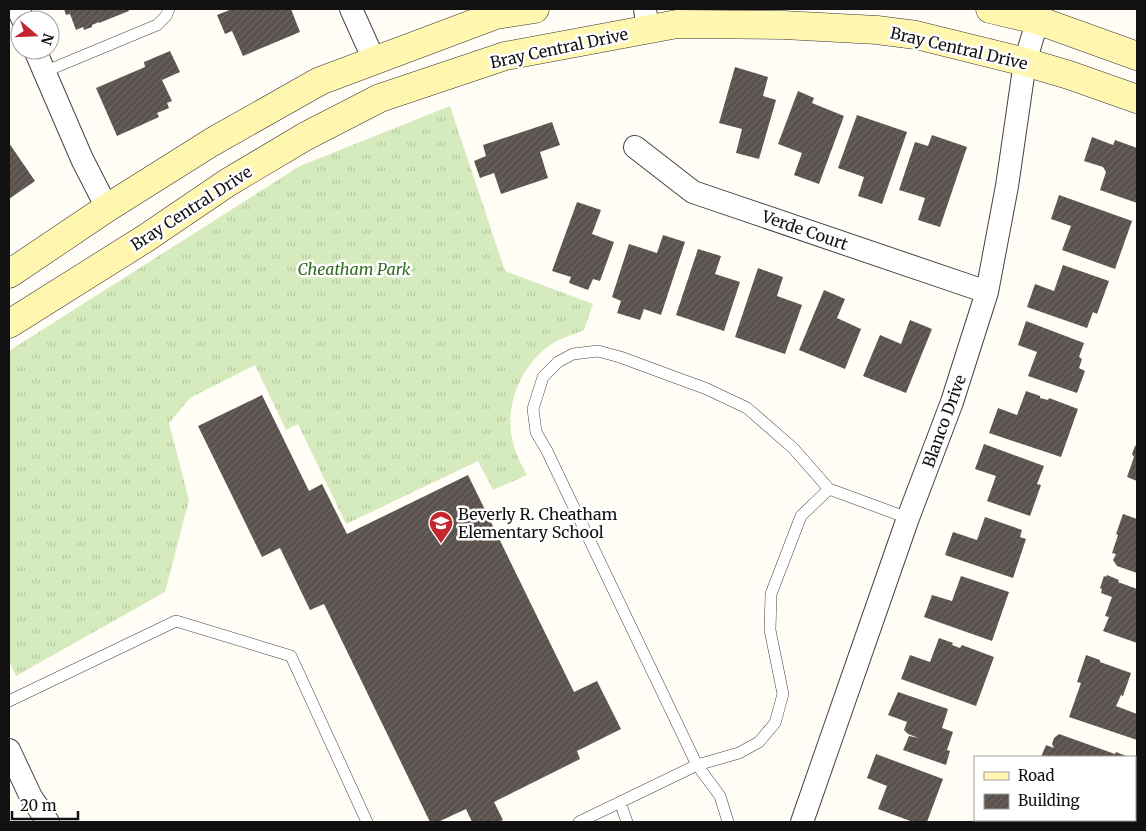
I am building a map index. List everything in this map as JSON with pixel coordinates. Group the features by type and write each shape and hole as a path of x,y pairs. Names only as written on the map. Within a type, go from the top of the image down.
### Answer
{"street":[{"path":"351,9 374,60"},
{"path":"9,274 107,208 212,142 320,81 496,16 534,9"},
{"path":"990,9 1039,15 1137,56"},
{"name":"Blanco Drive","path":"802,822 908,518 952,402 987,292 1007,186 1025,62 1039,15"},
{"name":"Bray Central Drive","path":"9,324 146,238 227,183 306,136 380,98 505,56 646,19 677,24 783,25 877,30 916,35 1025,62 1137,98"},
{"path":"39,60 82,159 107,208"},
{"name":"Verde Court","path":"635,147 693,192 987,292"},
{"path":"9,750 31,797 48,822"}],"lane":[{"path":"44,72 157,25 170,9"},
{"path":"728,822 720,796 697,765 547,451 536,432 533,410 544,377 558,362 573,354 598,351 620,357 707,389 747,408 793,448 829,489 908,518"},
{"path":"579,822 697,765 739,753 759,742 775,723 783,694 770,630 771,594 800,516 829,489"},
{"path":"9,701 176,621 291,656 367,822"},
{"path":"620,802 627,822"}],"green space":[{"name":"Cheatham Park","path":"450,106 505,271 593,304 584,330 558,340 543,350 533,361 518,386 513,400 511,429 515,451 527,475 493,490 478,461 346,524 298,424 286,430 255,365 190,398 169,423 189,500 165,592 16,676 9,661 9,351 300,166"}],"building":[{"path":"64,9 128,9 129,11 99,22 84,30 83,27 76,30 70,14 66,15"},
{"path":"232,9 291,9 300,32 243,56 232,31 225,34 217,15"},
{"path":"170,51 180,72 162,80 172,101 167,103 169,108 157,113 159,117 117,136 96,88 145,67 144,62"},
{"path":"735,67 768,77 763,96 776,100 759,159 736,153 742,129 719,123"},
{"path":"798,91 814,98 812,103 844,116 819,184 794,175 802,153 778,144"},
{"path":"857,115 907,132 882,204 858,196 864,177 838,168"},
{"path":"552,122 560,145 540,152 548,178 501,194 494,173 480,178 474,161 486,156 483,145"},
{"path":"932,135 967,147 940,227 918,220 925,198 899,190 915,142 928,146"},
{"path":"1092,137 1113,145 1115,140 1137,148 1137,203 1100,190 1106,172 1103,167 1084,161"},
{"path":"9,143 35,181 9,199"},
{"path":"1059,195 1132,221 1115,269 1062,250 1071,226 1051,219"},
{"path":"577,202 601,210 592,234 614,242 600,281 593,279 588,290 569,283 571,277 552,271"},
{"path":"663,235 685,242 661,315 644,309 640,320 617,313 621,301 612,297 629,244 657,253"},
{"path":"698,249 721,256 715,274 740,282 724,331 676,315"},
{"path":"1063,265 1109,281 1097,314 1093,312 1087,328 1027,307 1035,284 1054,291"},
{"path":"758,268 783,277 777,296 802,305 785,354 735,337"},
{"path":"824,290 845,299 837,318 861,329 845,369 799,350"},
{"path":"910,320 932,329 906,393 863,376 880,335 901,344"},
{"path":"1026,321 1084,343 1079,357 1082,359 1079,368 1085,371 1077,393 1028,376 1037,352 1018,345"},
{"path":"1026,391 1040,396 1040,398 1048,400 1049,398 1078,409 1061,457 989,433 998,408 1017,415"},
{"path":"262,395 309,491 322,484 347,534 468,475 574,692 597,681 621,729 577,751 580,759 494,802 503,820 499,822 472,822 466,809 438,822 430,822 324,604 310,610 280,548 262,557 198,426"},
{"path":"984,444 1044,466 1037,484 1041,485 1030,516 987,501 996,476 975,469"},
{"path":"1137,445 1137,481 1127,477 1134,457 1132,454"},
{"path":"1123,514 1137,519 1137,573 1117,566 1113,560 1116,554 1112,553 1118,535 1116,534"},
{"path":"985,517 1022,530 1020,537 1026,539 1013,578 945,555 953,532 977,540"},
{"path":"1107,575 1119,580 1118,582 1137,589 1137,643 1103,631 1109,617 1105,616 1112,597 1101,593 1102,589 1100,588 1104,576 1106,577"},
{"path":"961,576 1009,592 992,641 924,617 932,595 952,601"},
{"path":"939,638 953,643 952,645 960,648 962,645 994,657 976,706 901,679 910,655 930,662"},
{"path":"1086,655 1131,673 1123,696 1121,695 1116,706 1137,714 1137,740 1069,717 1081,683 1077,682"},
{"path":"898,692 948,709 942,728 953,732 947,750 950,751 946,765 903,750 909,736 919,738 908,734 904,730 907,722 888,715"},
{"path":"1059,734 1115,754 1116,752 1126,756 1041,756 1046,745 1054,748 1052,744 1054,738"},
{"path":"876,754 943,779 927,822 913,822 878,809 887,786 867,778"},
{"path":"1049,821 1052,822 1026,822"}],"place":[{"name":"Beverly R. Cheatham Elementary School","path":"441,544"}]}
